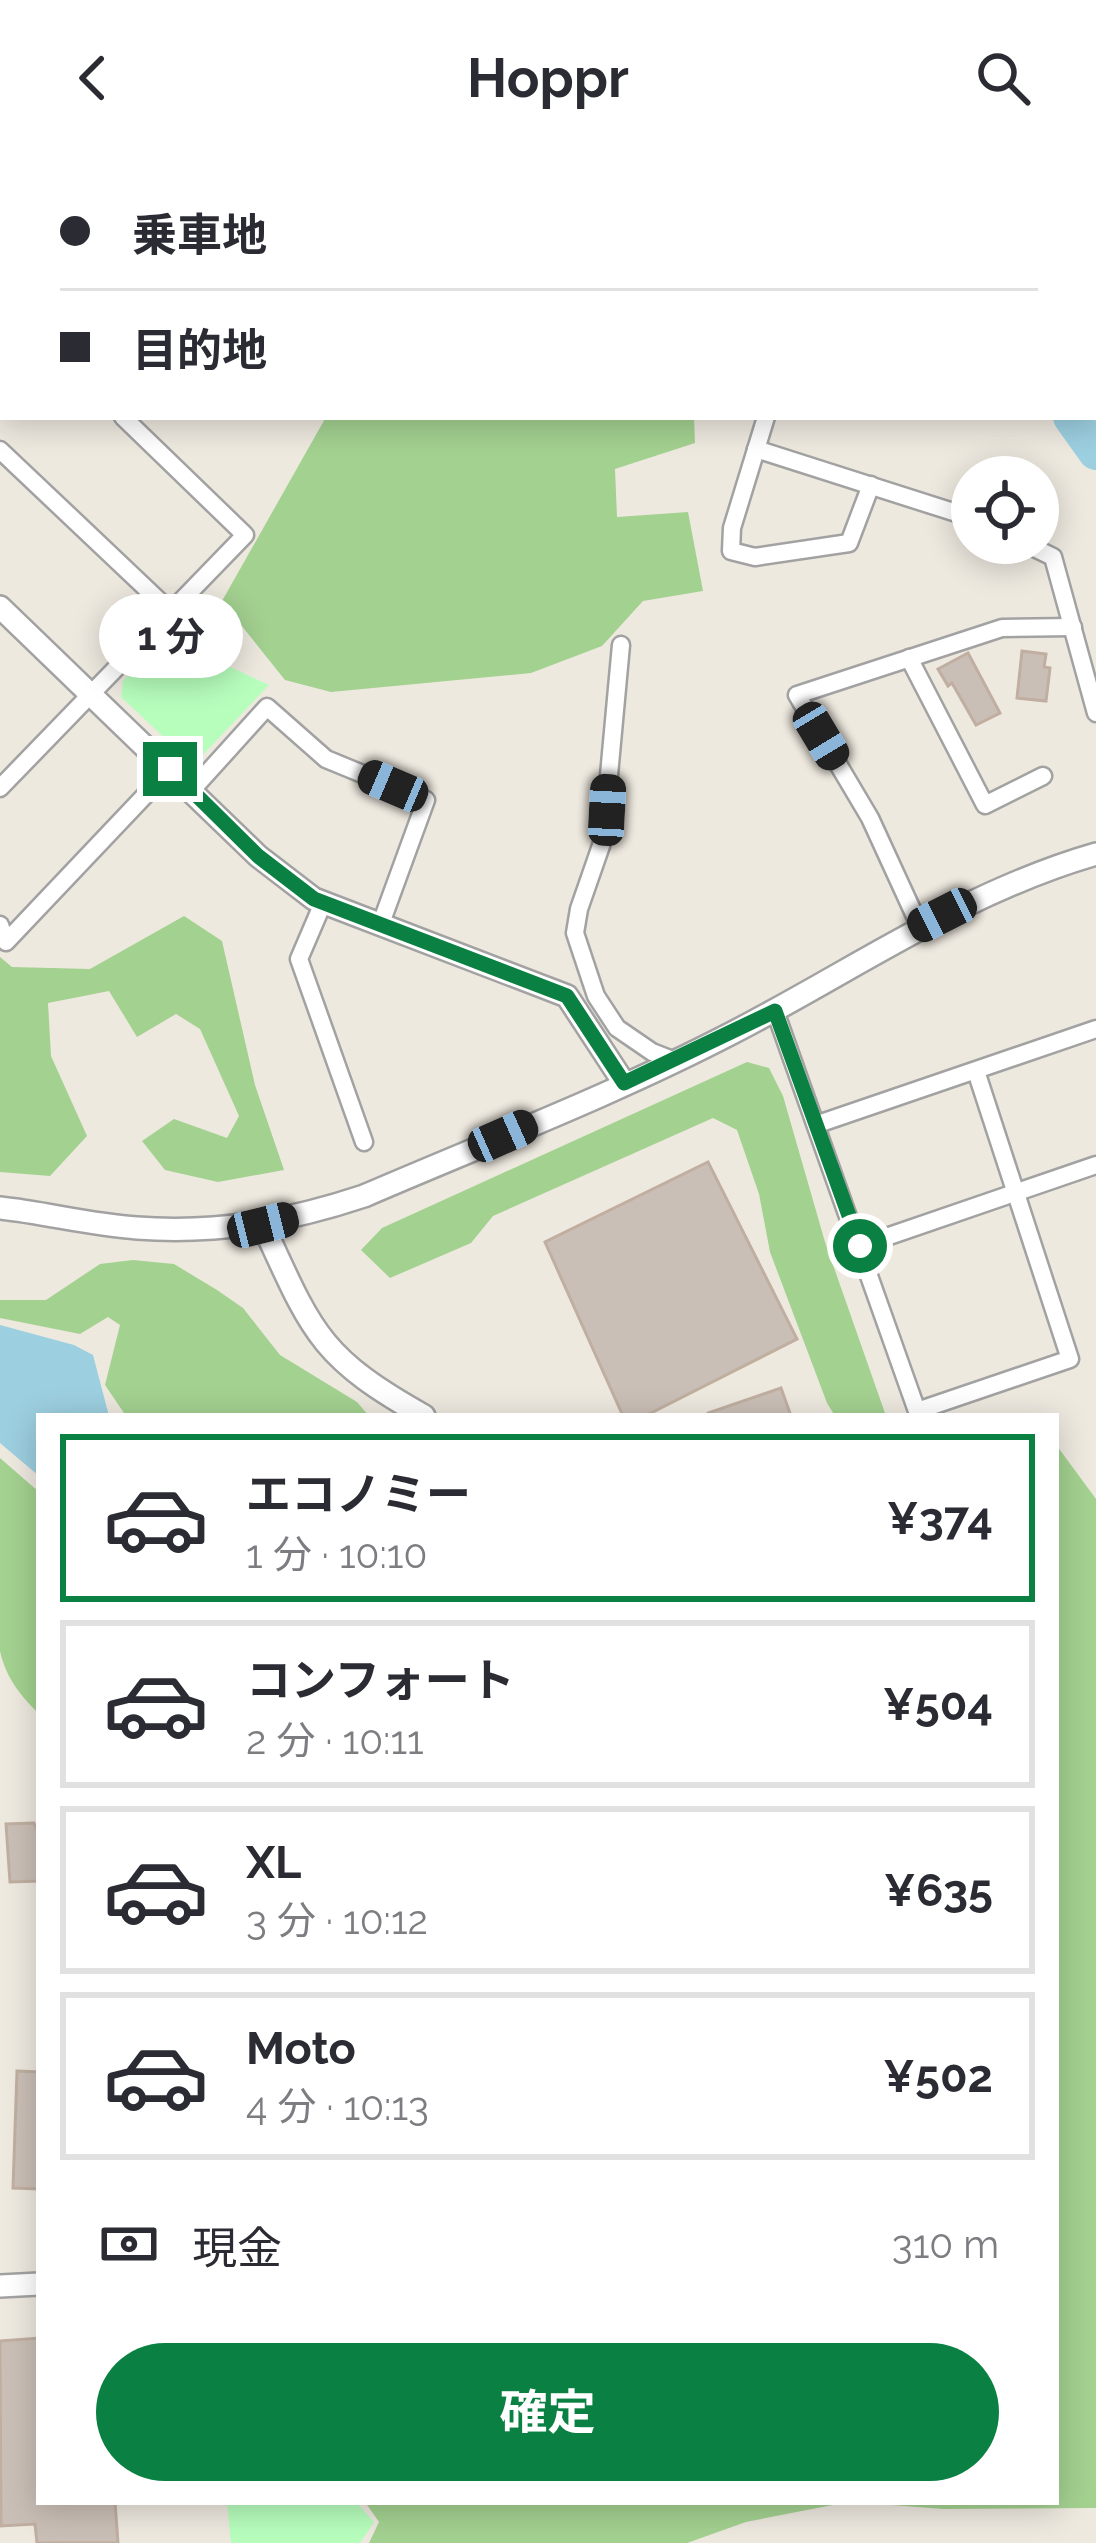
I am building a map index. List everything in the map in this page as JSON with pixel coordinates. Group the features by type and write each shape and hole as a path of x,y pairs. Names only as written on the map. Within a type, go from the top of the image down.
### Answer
{"street":[{"path":"3,778 92,695 245,535 126,420"},
{"path":"765,420 732,528 731,551 754,557 849,543 872,485"},
{"path":"756,449 951,511"},
{"path":"0,450 172,612"},
{"path":"1055,564 1096,713"},
{"path":"0,607 258,856 323,903 567,996 624,1083"},
{"path":"920,927 870,818 797,695 1002,628 1073,627"},
{"path":"621,645 603,841 575,933 596,996 617,1028 652,1052 676,1061"},
{"path":"909,658 985,805 1043,776"},
{"path":"192,790 267,707 326,759 426,800 380,926"},
{"path":"0,925 5,942 170,769"},
{"path":"0,1208 133,1228 192,1230 263,1225 364,1196 676,1061 999,888 1096,854"},
{"path":"323,903 299,959 364,1142"},
{"path":"775,1011 917,1411 1070,1359 976,1071"},
{"path":"818,1124 1096,1029"},
{"path":"860,1246 1096,1165"},
{"path":"263,1225 313,1331 364,1382 419,1413"},
{"path":"0,2286 36,2284"}],"green space":[{"path":"324,420 694,420 695,443 615,469 617,517 688,512 703,591 643,601 602,646 531,673 331,692 285,680 222,601"},
{"path":"200,598 204,600 204,655 269,685 197,761 188,760 121,697 123,681"},
{"path":"184,916 222,941 255,1085 284,1170 218,1182 165,1170 142,1141 174,1119 227,1138 239,1116 200,1029 176,1014 137,1037 109,991 48,1003 51,1056 87,1136 50,1176 0,1172 0,957 12,967 90,969"},
{"path":"747,1062 769,1068 783,1096 825,1242 885,1413 833,1413 827,1403 770,1252 759,1194 737,1130 713,1118 493,1216 471,1243 390,1278 361,1250 382,1228"},
{"path":"133,1260 174,1264 243,1308 280,1355 357,1402 366,1413 124,1413 105,1385 120,1325 108,1317 80,1334 0,1318 0,1300 46,1300 100,1264"},
{"path":"1059,1449 1096,1499 1096,2508 892,2505 1059,2505"},
{"path":"0,1458 36,1489 36,1711 15,1686 0,1651"},
{"path":"227,2505 359,2505 374,2522 360,2543 231,2543"},
{"path":"367,2505 833,2505 746,2522 687,2543 369,2543 379,2522"}],"water":[{"path":"0,1325 74,1345 93,1355 108,1413 36,1413 36,1473 0,1443"}],"building":[{"path":"1022,651 1046,654 1044,667 1050,668 1046,701 1017,698"},
{"path":"968,653 1000,713 976,725 952,683 948,686 938,669"},
{"path":"708,1162 797,1339 651,1413 622,1413 545,1242"},
{"path":"781,1388 790,1413 708,1413"},
{"path":"34,1823 36,1881 10,1882 6,1824"},
{"path":"17,2071 36,2072 36,2189 13,2188"},
{"path":"36,2338 36,2505 115,2505 118,2543 37,2543 35,2524 1,2526 0,2341"}],"waterway":[{"path":"1073,420 1096,452"}],"route":[{"path":"170,769 258,856 314,899 567,996 624,1083 775,1011 860,1246"}]}
